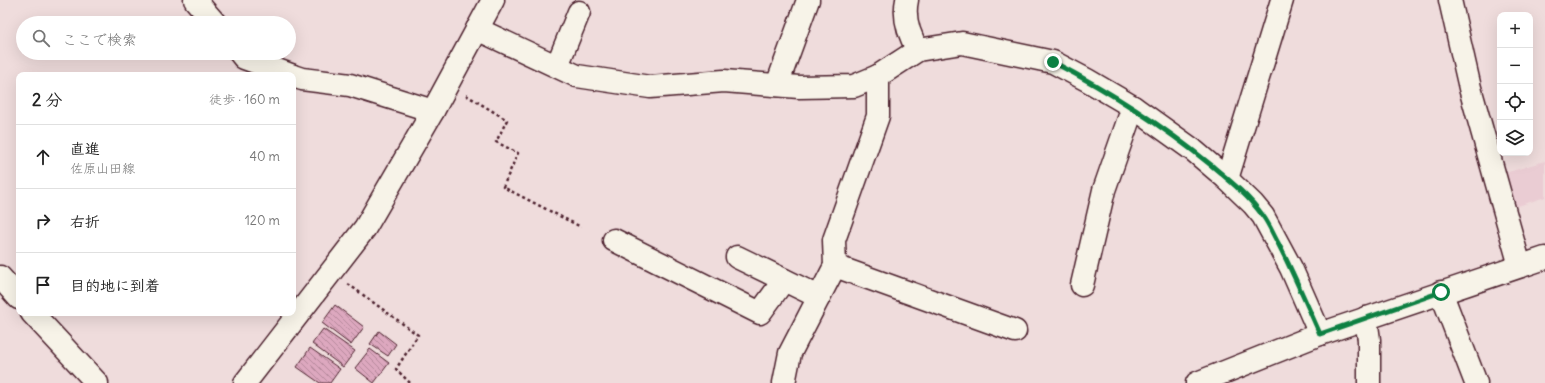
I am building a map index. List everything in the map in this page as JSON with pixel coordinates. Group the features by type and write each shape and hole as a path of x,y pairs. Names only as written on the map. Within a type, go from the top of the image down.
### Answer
{"street":[{"path":"195,0 208,16"},
{"path":"245,383 365,228 433,111 492,0"},
{"path":"777,85 808,0"},
{"path":"907,0 906,7 909,35 918,50"},
{"path":"1227,179 1282,0"},
{"path":"1450,0 1470,88 1520,266"},
{"path":"557,66 579,12"},
{"path":"477,29 577,76 650,87 724,81 800,87 854,86 878,76 918,50 962,43 1053,62 1133,107 1192,150 1227,179 1263,216 1291,268 1320,334"},
{"path":"250,60 284,72"},
{"path":"784,383 790,352 835,266 834,240 878,116 878,76"},
{"path":"296,77 302,79 350,85 433,111"},
{"path":"1082,285 1104,190 1133,107"},
{"path":"614,240 760,313 784,280"},
{"path":"736,257 819,297"},
{"path":"1197,383 1320,334 1545,258"},
{"path":"835,266 1015,331"},
{"path":"0,277 16,295"},
{"path":"1441,292 1476,383"},
{"path":"35,316 97,383"},
{"path":"1366,318 1369,340 1369,383"}],"path":[{"path":"446,84 507,120 496,142 518,153 503,187 581,228"},
{"path":"332,272 418,335 396,369 410,383"}],"shaded area":[{"path":"1545,161 1545,197 1512,208 1502,174"}],"building":[{"path":"335,305 364,327 351,345 322,323"},
{"path":"323,329 355,351 343,367 312,344"},
{"path":"379,331 396,344 388,356 370,344"},
{"path":"310,348 340,369 330,383 320,383 297,367"},
{"path":"370,349 389,363 374,383 355,368"}],"route":[{"path":"1053,62 1133,107 1192,150 1227,179 1252,204 1263,216 1291,268 1320,334 1441,292"}]}
